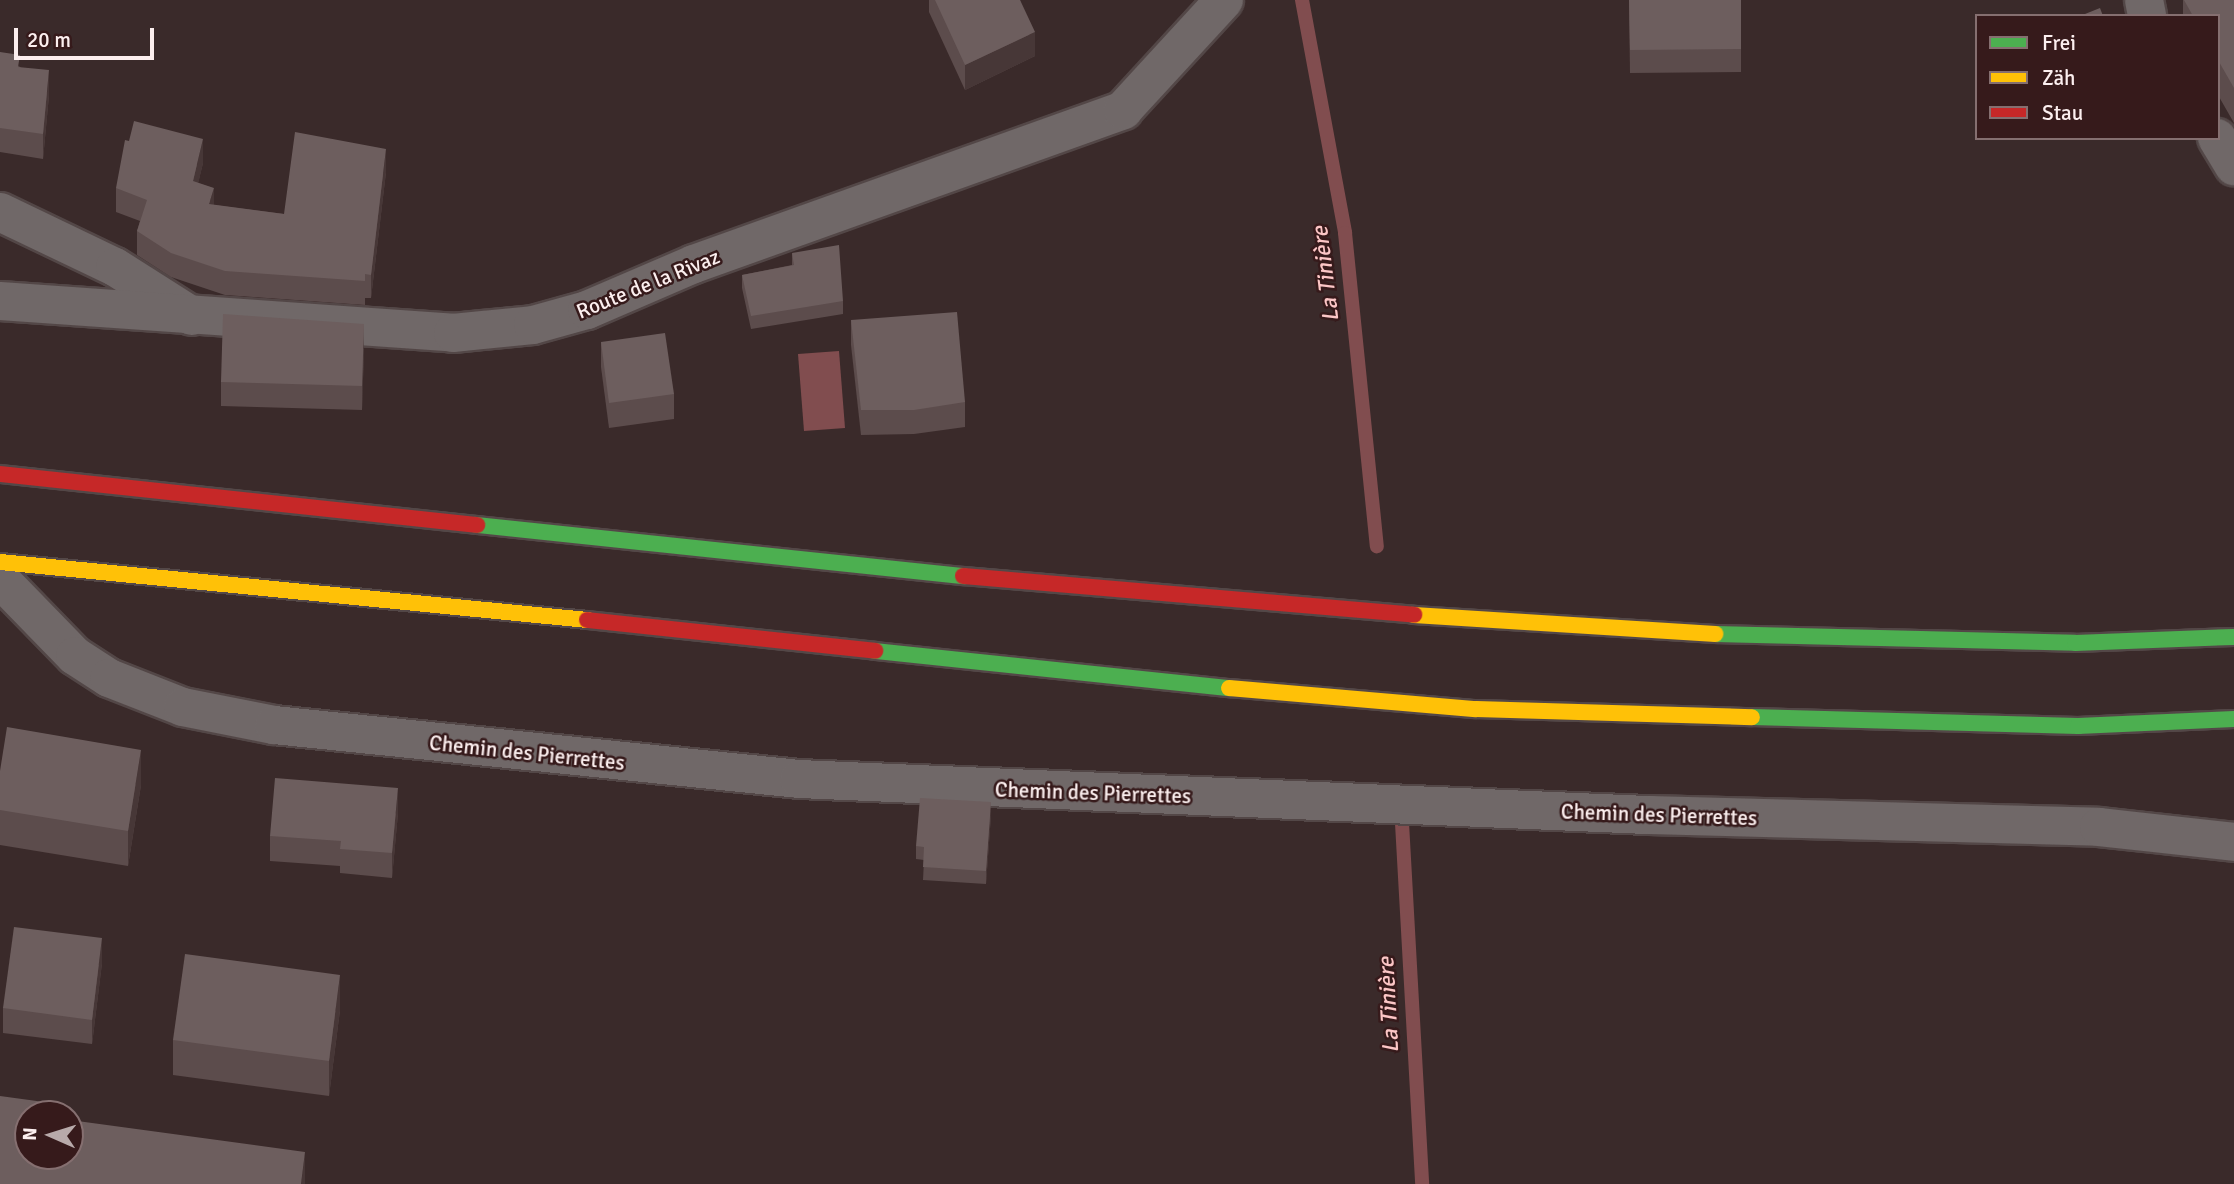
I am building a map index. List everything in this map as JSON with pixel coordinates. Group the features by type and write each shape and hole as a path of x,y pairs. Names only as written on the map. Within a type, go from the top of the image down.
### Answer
{"highway":[{"path":"0,474 961,576 1465,620 1665,633 1926,640 2075,643 2234,637"},
{"path":"0,562 979,664 1476,709 2078,726 2234,719"}],"street":[{"name":"Route de la Rivaz","path":"0,301 193,317 474,333 533,325 587,310 694,264 1123,110 1224,0"},
{"path":"2218,140 2234,166"},
{"path":"0,212 115,267 193,317"},
{"name":"Chemin des Pierrettes","path":"0,579 75,656 109,678 183,707 274,725 799,779 1676,816 2099,827 2234,842"}],"shaded area":[{"path":"839,351 845,428 804,431 798,354"}],"building":[{"path":"935,0 1020,0 1035,32 965,65"},
{"path":"1629,0 1741,0 1741,49 1630,50"},
{"path":"2184,0 2234,0 2234,88 2220,64 2220,14 2192,14"},
{"path":"2100,8 2102,14 2085,14"},
{"path":"0,52 20,55 18,67 49,70 43,134 0,128"},
{"path":"134,121 203,139 193,181 214,188 209,204 284,214 295,132 386,149 371,275 365,274 365,281 225,271 171,253 137,231 147,200 116,188 125,140 129,141"},
{"path":"839,245 843,301 751,316 742,275 794,265 792,253"},
{"path":"957,312 965,402 914,410 861,410 851,320"},
{"path":"223,314 364,324 362,386 221,382"},
{"path":"665,333 674,394 609,403 601,342"},
{"path":"7,727 141,750 128,831 0,810 0,771"},
{"path":"275,778 398,788 392,853 340,849 341,841 270,836"},
{"path":"920,798 991,802 986,871 923,867 924,847 916,846"},
{"path":"14,927 102,938 92,1020 3,1008"},
{"path":"185,954 340,975 329,1061 173,1040"},
{"path":"0,1096 29,1100 14,1100 14,1170 84,1170 84,1122 305,1152 301,1184 0,1184"}],"waterway":[{"name":"La Tinière","path":"1302,0 1345,233 1377,546"},
{"name":"La Tinière","path":"1402,823 1422,1184"}],"traffic: fast":[{"path":"477,525 963,576"},
{"path":"1715,634 2075,643 2234,637"},
{"path":"875,651 1229,688"},
{"path":"1752,717 2078,726 2234,719"}],"traffic: slow":[{"path":"0,562 587,620"},
{"path":"1414,615 1715,634"},
{"path":"1229,688 1476,709 1752,717"}],"traffic: jam":[{"path":"0,474 477,525"},
{"path":"963,576 1414,615"},
{"path":"587,620 875,651"}]}
